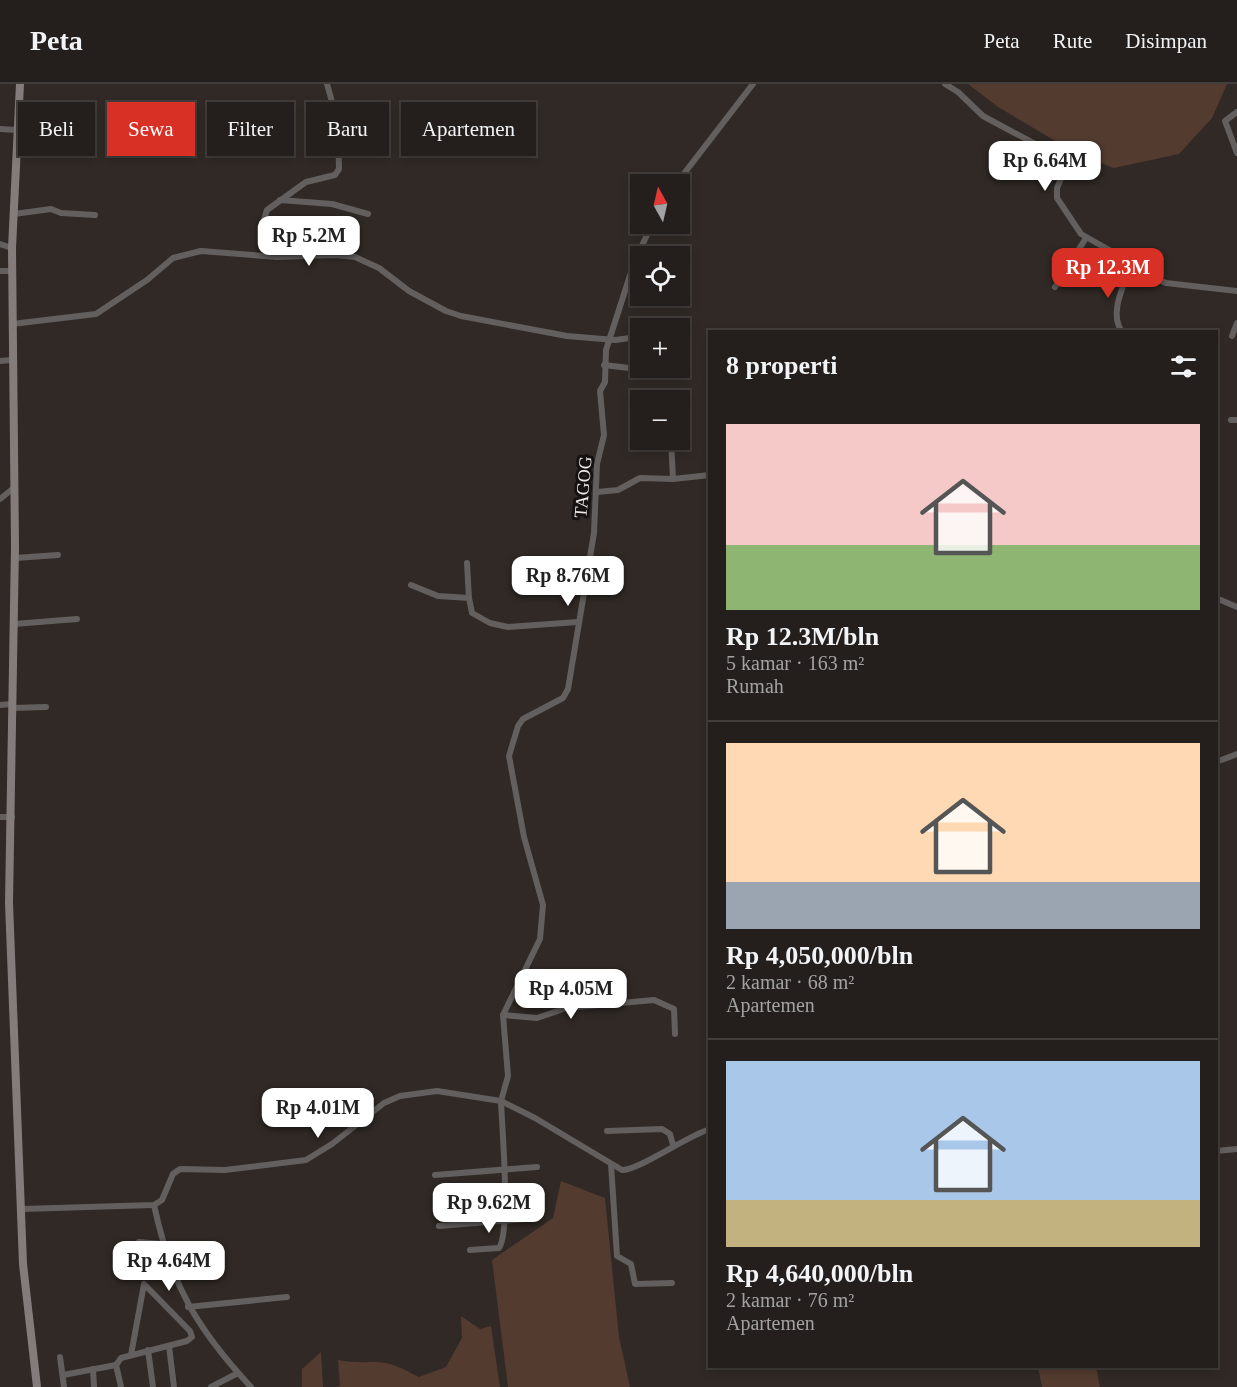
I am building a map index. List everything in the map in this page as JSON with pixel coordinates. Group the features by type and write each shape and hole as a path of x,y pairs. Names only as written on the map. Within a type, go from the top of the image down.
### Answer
{"main road":[{"path":"19,102 20,84"},
{"path":"18,130 12,248 15,558 9,903 24,1278 37,1387"}],"street":[{"path":"267,256 264,237 265,215 279,200 313,178 334,175 339,169 338,123 327,84"},
{"path":"684,174 753,84"},
{"path":"945,84 958,92 982,116 1065,160 1066,167 1057,188 1057,198 1078,231 1086,238 1132,262 1146,274 1166,283 1237,291"},
{"path":"1237,112 1225,122 1237,153"},
{"path":"0,129 18,130"},
{"path":"279,200 332,204 368,214"},
{"path":"14,214 51,209 61,213 95,215"},
{"name":"TAGOG","path":"503,1015 540,939 543,905 524,837 509,756 518,726 523,719 563,698 566,694 594,533 597,464 604,435 600,391 605,382 604,365 609,340 634,262 647,234"},
{"path":"1055,287 1086,238"},
{"path":"0,244 12,248"},
{"path":"12,324 96,314 147,280 161,266 184,254 217,250 267,256 336,255 355,258 379,268 409,291 447,312 567,336 609,340 630,338"},
{"path":"1120,330 1116,325 1115,314 1132,262"},
{"path":"0,272 12,272"},
{"path":"1232,336 1237,323"},
{"path":"0,361 12,360"},
{"path":"604,365 630,368"},
{"path":"672,450 673,479"},
{"path":"597,492 618,490 640,478 673,479 708,475"},
{"path":"0,499 15,487"},
{"path":"15,558 58,555"},
{"path":"467,562 472,613 500,626 578,622"},
{"path":"411,585 438,596 469,599"},
{"path":"1218,599 1237,608"},
{"path":"14,624 77,619"},
{"path":"0,705 46,707"},
{"path":"1218,761 1237,754"},
{"path":"0,818 12,817"},
{"path":"470,1250 499,1248 503,1242 506,1221 501,1101 507,1076 503,1015 537,1018 566,1008 654,1000 674,1009 675,1034"},
{"path":"22,1209 154,1205 162,1200 173,1174 180,1169 225,1170 306,1160 332,1144 384,1103 400,1096 437,1091 501,1101 535,1118 622,1170 635,1168 673,1145 708,1130"},
{"path":"607,1131 662,1129 669,1134 673,1145"},
{"path":"1218,1151 1237,1149"},
{"path":"611,1164 617,1256 631,1264 635,1284 672,1283"},
{"path":"435,1175 537,1167"},
{"path":"436,1201 528,1195"},
{"path":"154,1205 169,1266 188,1307 225,1360 250,1387"},
{"path":"439,1226 537,1218"},
{"path":"139,1242 162,1244"},
{"path":"63,1375 116,1365 121,1358 187,1341 191,1335 144,1284 131,1355"},
{"path":"188,1307 287,1297"},
{"path":"169,1346 174,1387"},
{"path":"148,1350 153,1387"},
{"path":"60,1357 64,1387"},
{"path":"116,1365 121,1387"},
{"path":"93,1370 94,1387"},
{"path":"211,1387 238,1373"}],"shaded area":[{"path":"968,84 1227,84 1212,118 1179,154 1114,168 1079,155 998,107"},
{"path":"561,1181 605,1198 619,1337 630,1387 508,1387 492,1260 553,1218"},
{"path":"461,1316 480,1329 491,1326 500,1387 335,1387 340,1386 338,1360 388,1364 419,1377 446,1367 462,1338"},
{"path":"321,1352 323,1387 302,1387 302,1369"},
{"path":"1038,1368 1096,1368 1100,1387 1042,1387"}]}
